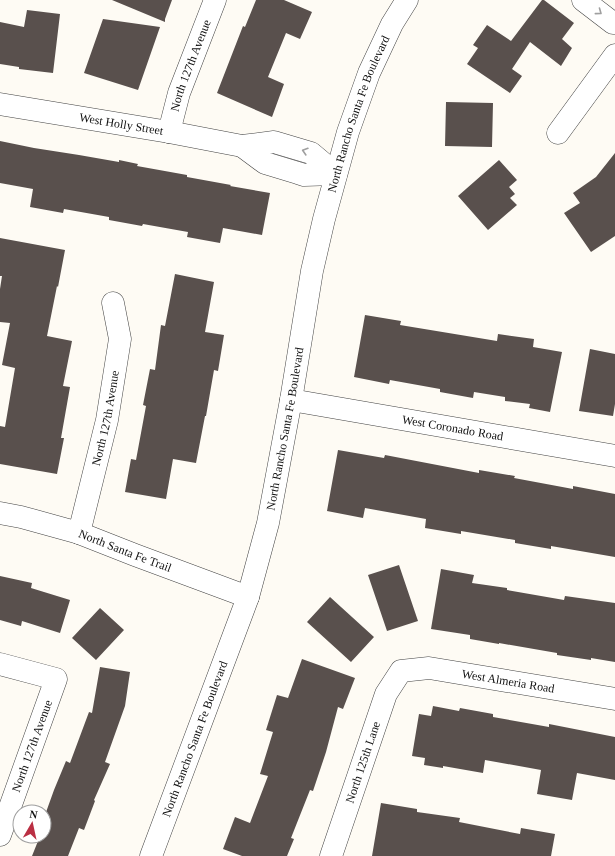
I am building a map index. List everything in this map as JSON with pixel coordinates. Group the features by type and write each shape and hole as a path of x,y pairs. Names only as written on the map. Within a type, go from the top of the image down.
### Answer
{"street":[{"name":"North 127th Avenue","path":"169,132 179,93 215,0"},
{"name":"North Rancho Santa Fe Boulevard","path":"151,856 248,597 268,523 291,400 312,271 324,219 348,132 370,73 392,24 407,0"},
{"path":"582,0 615,23"},
{"path":"558,132 615,56"},
{"name":"West Holly Street","path":"0,104 169,132 242,146 274,142 311,153 336,174"},
{"name":"North 127th Avenue","path":"79,533 107,420 120,339 113,303"},
{"name":"West Coronado Road","path":"291,400 615,456"},
{"name":"North Santa Fe Trail","path":"0,513 21,517 79,533 248,597"},
{"name":"North 127th Avenue","path":"0,664 56,679 0,835"},
{"name":"West Almeria Road","path":"401,671 429,668 615,700"},
{"name":"North 125th Lane","path":"331,856 386,694 401,671"}],"building":[{"path":"112,0 172,0 165,22"},
{"path":"256,0 284,0 312,12 300,39 286,33 268,77 284,84 272,117 217,93 243,26 245,27"},
{"path":"542,0 574,23 562,39 572,48 561,66 530,42 512,69 522,76 510,93 467,64 478,48 473,45 487,25 511,41"},
{"path":"27,10 60,14 53,73 19,69 19,67 0,64 0,22 24,27"},
{"path":"103,19 160,27 138,90 84,73"},
{"path":"446,102 493,103 492,147 445,146"},
{"path":"0,141 119,162 119,160 138,164 137,166 187,175 187,177 270,193 262,235 223,228 220,243 187,237 188,232 109,220 109,217 64,209 63,213 30,207 33,189 0,183"},
{"path":"615,153 615,236 591,252 564,213 580,203 573,193 596,177"},
{"path":"499,160 517,180 509,187 515,194 510,198 517,205 488,230 458,196"},
{"path":"0,238 65,250 47,336 72,341 63,386 70,387 61,438 64,438 57,474 0,464 0,426 5,427 15,368 2,365 10,323 0,322 0,289 2,276 0,276"},
{"path":"175,274 214,282 205,332 224,335 218,371 214,370 196,463 173,459 166,499 125,492 131,459 136,460 146,406 143,405 150,369 155,370 161,325 165,326"},
{"path":"365,315 401,321 400,325 497,341 498,334 534,339 533,347 562,352 550,412 529,408 530,404 505,401 505,397 474,392 473,398 440,392 440,389 390,380 389,384 354,377"},
{"path":"590,349 615,354 615,404 613,416 579,411"},
{"path":"338,450 384,458 385,455 479,473 479,470 515,476 514,478 573,489 573,486 615,494 615,557 551,546 551,549 515,543 515,540 461,531 461,534 425,528 426,519 365,508 363,518 327,511"},
{"path":"399,565 418,621 387,631 368,575"},
{"path":"441,569 474,575 472,583 507,588 507,590 564,600 565,596 615,603 615,662 557,655 557,653 470,639 470,635 431,629"},
{"path":"0,576 32,583 31,588 70,600 60,633 22,621 21,626 0,620"},
{"path":"330,597 374,637 351,662 307,622"},
{"path":"100,608 124,630 96,660 72,638"},
{"path":"302,659 355,678 343,709 338,707 326,752 313,791 310,790 291,838 294,839 287,856 242,856 223,849 235,817 250,823 268,776 260,774 273,732 266,730 277,695 288,698"},
{"path":"100,667 130,672 125,706 105,762 110,764 94,800 95,801 84,830 79,828 68,856 32,856 37,844 52,844 52,804 49,804 66,761 70,763 89,712 92,713"},
{"path":"433,706 459,711 460,708 493,714 493,717 549,727 549,724 615,737 615,780 577,773 572,800 537,794 541,770 485,760 483,773 443,766 443,768 424,765 425,758 412,756 419,714 431,716"},
{"path":"381,803 417,809 417,812 460,818 459,822 520,834 521,828 555,834 551,856 372,856"}]}
